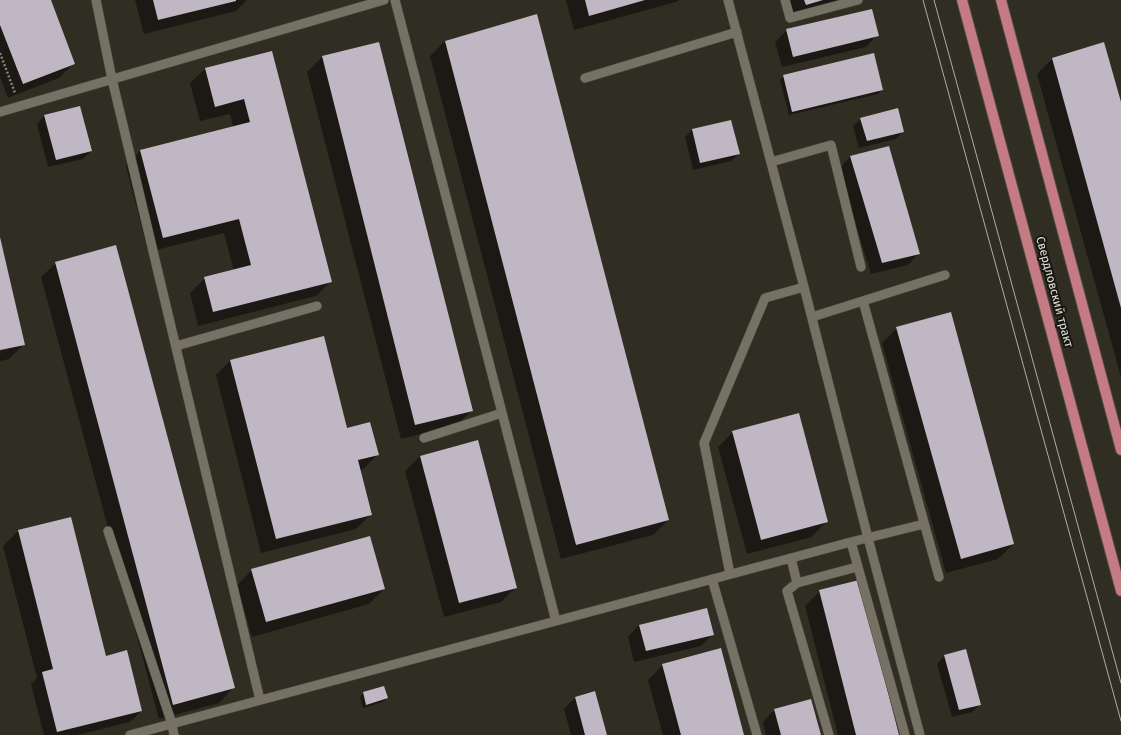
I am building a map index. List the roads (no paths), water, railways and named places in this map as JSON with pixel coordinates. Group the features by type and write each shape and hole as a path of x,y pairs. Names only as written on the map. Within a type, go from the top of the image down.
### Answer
{"main road":[{"name":"Свердловский тракт","path":"962,0 1121,591"},
{"name":"Свердловский тракт","path":"1001,0 1121,450"}],"lane":[{"path":"96,0 112,79 260,700"},
{"path":"0,112 384,0"},
{"path":"395,0 556,621"},
{"path":"728,0 920,735"},
{"path":"785,0 790,18 858,0"},
{"path":"585,78 737,32"},
{"path":"771,162 831,145 862,268"},
{"path":"812,317 944,275"},
{"path":"730,574 704,443 765,298 804,287"},
{"path":"863,301 939,577"},
{"path":"176,346 317,306"},
{"path":"424,438 502,413"},
{"path":"130,735 730,574 924,524"},
{"path":"108,531 172,724 174,735"},
{"path":"851,542 905,735"},
{"path":"791,558 797,583"},
{"path":"830,735 787,591 797,583 857,567"},
{"path":"712,579 757,735"}],"tram line":[{"path":"923,0 1121,721"},
{"path":"934,0 1121,683"}]}
